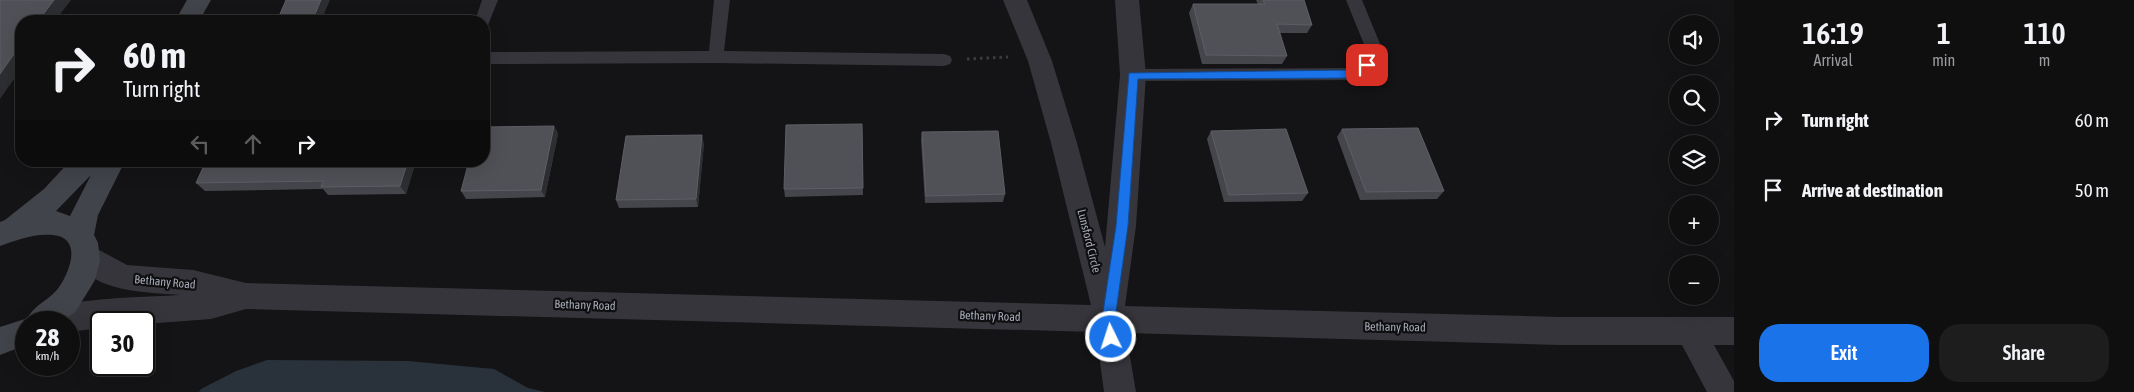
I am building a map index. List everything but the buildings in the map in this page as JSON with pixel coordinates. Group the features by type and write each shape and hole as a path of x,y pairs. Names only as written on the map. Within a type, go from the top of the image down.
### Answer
{"street":[{"path":"190,15 199,0"},
{"name":"Lunsford Circle","path":"1015,0 1038,56 1064,142 1108,319"},
{"name":"Lunsford Circle","path":"1108,319 1122,226 1133,75 1127,0"},
{"path":"6,231 34,214 61,190 81,167"},
{"path":"56,311 71,296 83,276 84,214 109,167"},
{"path":"6,231 35,223 56,223 73,229 84,246"},
{"name":"Bethany Road","path":"84,246 103,269 130,279 192,283 220,288 246,296 1561,331 1734,331"},
{"name":"Bethany Road","path":"80,317 211,306 246,296"},
{"path":"1108,319 1120,392"},
{"path":"1690,330 1723,392"},
{"path":"0,341 15,336"}],"lane":[{"path":"485,15 490,0"},
{"path":"716,57 722,0"},
{"path":"1133,75 1357,74 1377,56 1354,0"},
{"path":"490,58 716,57 944,60"}],"path":[{"path":"944,60 1038,56"}],"shaded area":[{"path":"267,360 408,361 494,369 528,388 545,392 199,392 201,389 236,371"}],"route":[{"path":"1111,337 1108,319 1122,226 1133,75 1357,74 1367,65"}]}
